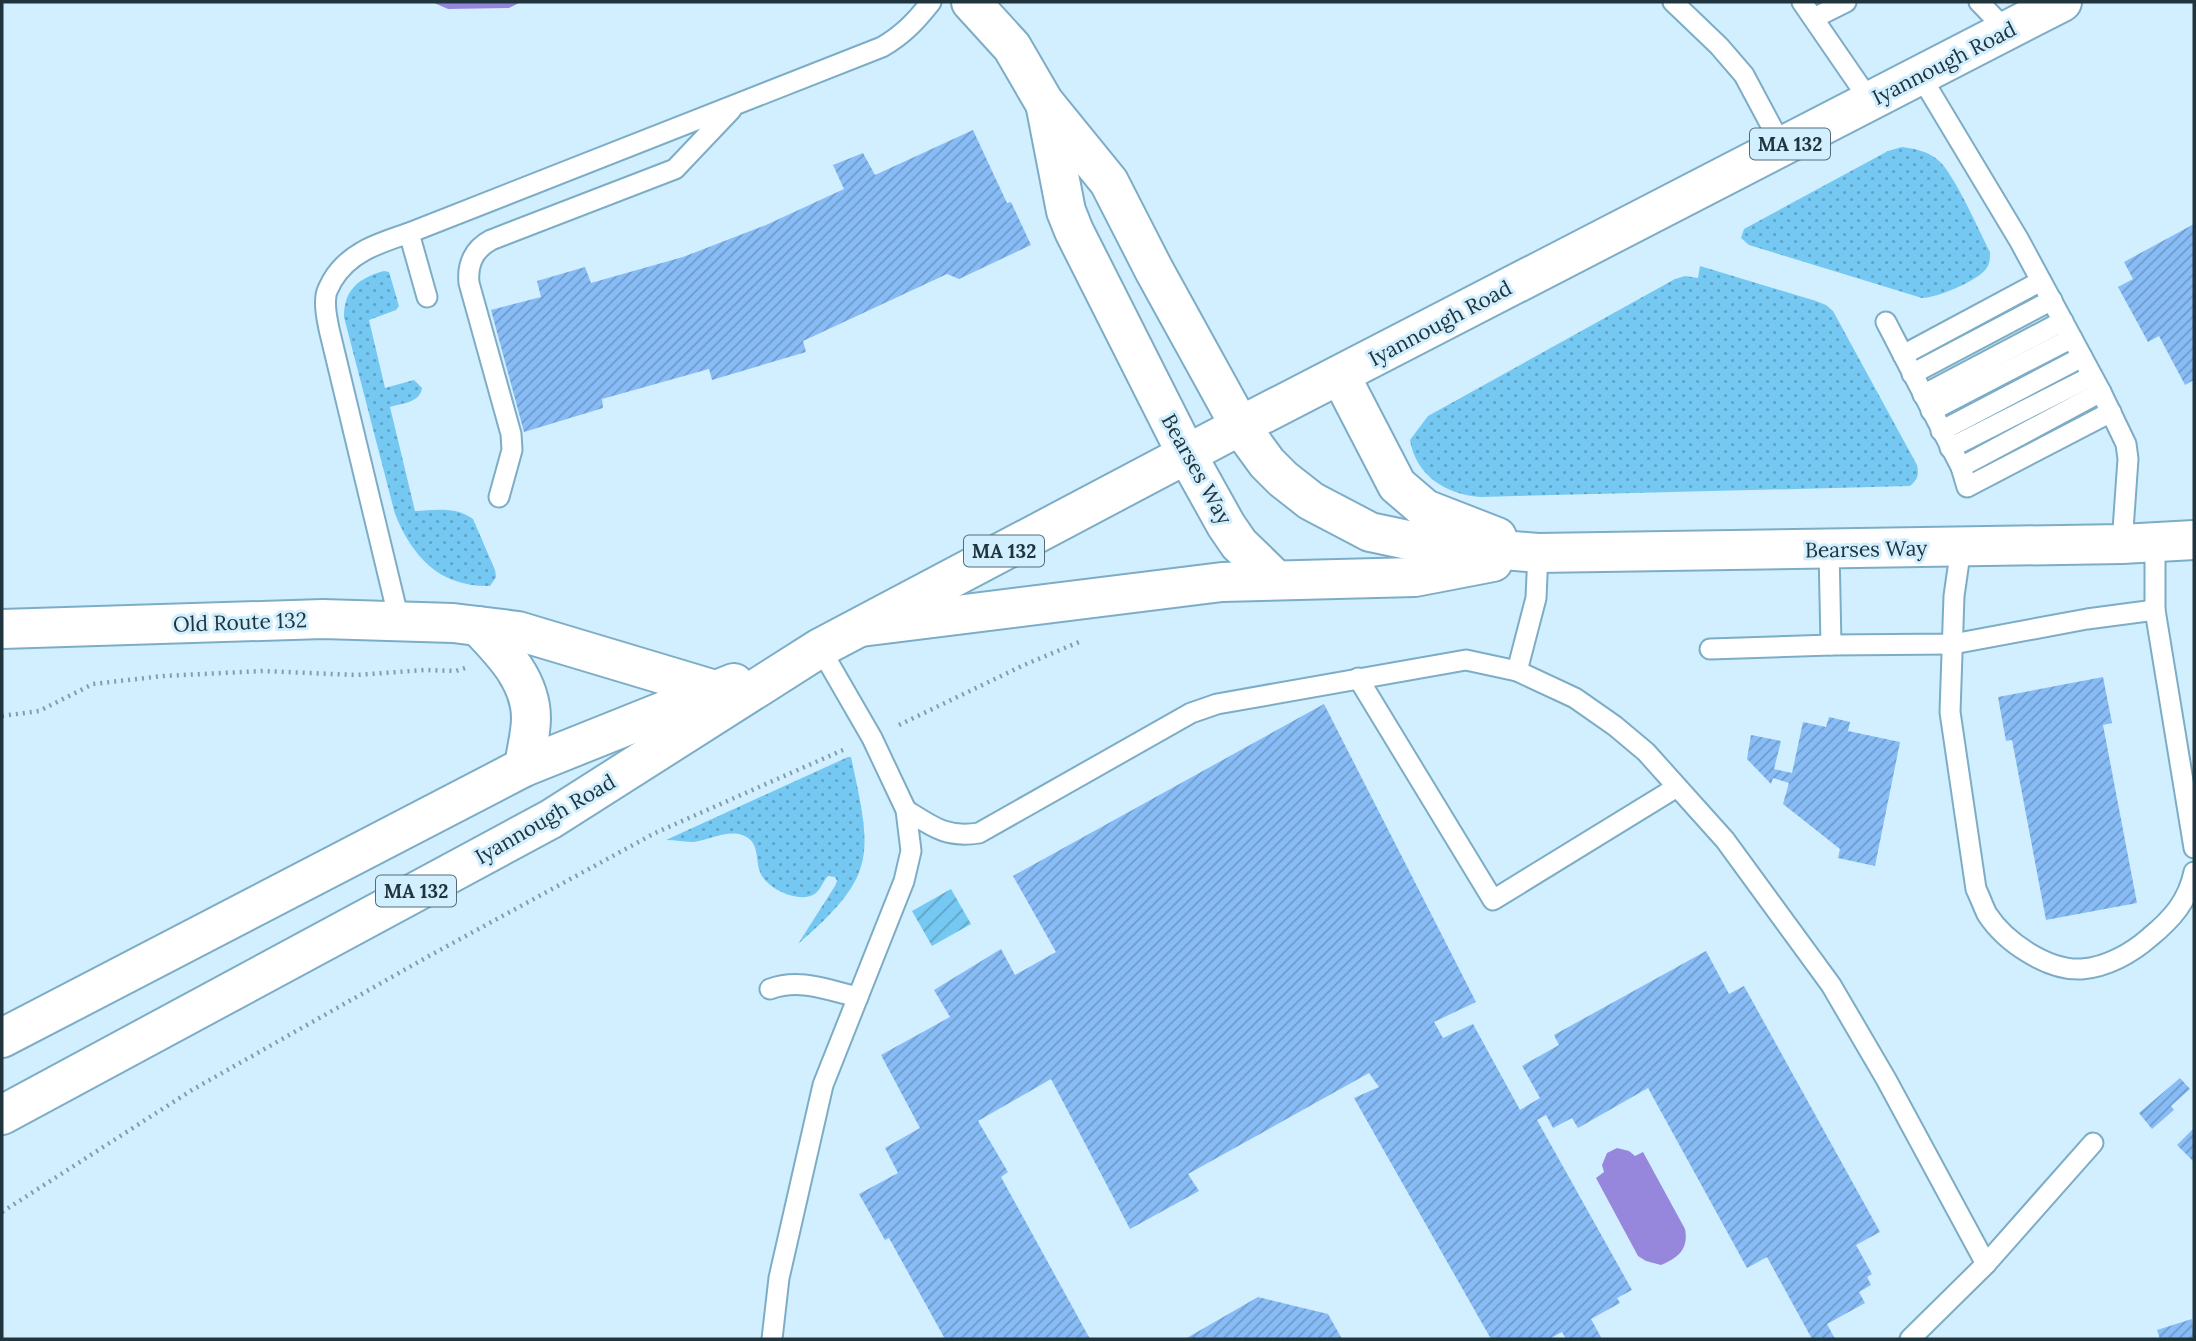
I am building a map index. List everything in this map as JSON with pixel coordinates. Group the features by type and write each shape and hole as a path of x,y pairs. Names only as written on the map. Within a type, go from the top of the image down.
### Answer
{"main road":[{"name":"Bearses Way","path":"971,2 1012,47 1044,102 1109,182 1240,426 1259,454 1283,480 1328,512 1370,532 1422,543 1538,553 1829,550 2194,540"},
{"name":"Iyannough Road","path":"2,1115 551,819 820,648 1240,426 2063,2"},
{"name":"Bearses Way","path":"1044,102 1066,211 1074,231 1187,455 1226,525 1239,544 1275,579 1415,577 1538,553"},
{"path":"1340,375 1387,470 1410,498 1425,509 1538,553"},
{"path":"859,628 1222,582 1275,579"},
{"name":"Old Route 132","path":"2,629 323,620 399,620 478,626 517,631 551,640 715,690"},
{"path":"478,626 508,656 524,688 531,717 524,767"},
{"name":"Iyannough Road","path":"2,1038 524,767 820,648"}],"lane":[{"path":"399,620 325,310 326,293 346,263 375,245 882,47 916,22 931,2"},
{"path":"1672,2 1744,75 1783,148"},
{"path":"1802,2 1870,101"},
{"path":"1814,18 1846,2"},
{"path":"1979,2 2007,31"},
{"path":"1920,75 2052,300 2126,444 2139,543 2155,610 2194,848"},
{"path":"499,497 512,450 511,434 469,283 469,265 473,256 491,240 675,169 737,104"},
{"path":"409,233 427,297"},
{"path":"1903,355 2041,281"},
{"path":"1912,374 2052,300"},
{"path":"1886,322 1961,467 1967,487 2111,412"},
{"path":"1927,403 2067,329"},
{"path":"1945,439 2082,357"},
{"path":"1945,439 2097,384"},
{"path":"1961,467 2097,384"},
{"path":"1961,547 1954,596 1950,712 1976,889 1987,914 2004,934 2027,951 2054,964 2082,969 2112,962 2141,945 2171,920 2190,891 2194,872"},
{"path":"1829,550 1830,645"},
{"path":"1517,671 1536,598 1538,553"},
{"path":"1710,649 1953,644 2087,619 2155,610"},
{"path":"772,1339 779,1278 823,1085 909,866 911,851 906,810 872,738 820,648"},
{"path":"906,810 942,832 962,836 979,833 1191,713 1217,704 1466,660 1517,671 1575,698 1615,726 1646,752 1725,840 1831,985 1886,1079 1986,1264"},
{"path":"1358,678 1493,900 1677,787"},
{"path":"770,989 797,983 858,997"},
{"path":"1910,1339 1986,1264 2093,1143"}],"path":[{"path":"2,716 39,711 93,684 163,676 263,671 334,675 456,671 467,667 474,660 478,626"},
{"path":"2,1212 192,1090 655,833 872,738 1024,665 1082,641"}],"shaded area":[{"path":"432,2 521,2 509,8 448,9"},
{"path":"1902,147 1930,154 1944,167 1959,189 1990,252 1986,269 1966,283 1922,298 1749,245 1741,238 1744,229 1888,151"},
{"path":"1700,266 1816,301 1833,311 1917,465 1917,477 1910,486 1480,497 1444,487 1434,481 1419,464 1410,440 1428,416 1675,279 1685,276 1698,278"},
{"path":"389,272 399,306 396,310 369,320 385,388 414,380 422,388 414,400 390,407 415,511 452,510 473,519 495,570 496,577 490,586 457,581 430,567 410,544 395,514 344,317 347,299 355,286 367,277"},
{"path":"851,757 863,818 865,841 862,861 855,880 843,899 798,944 835,886 835,877 828,876 816,893 793,896 776,889 763,878 752,841 742,835 724,834 694,842 666,840"},
{"path":"951,889 971,924 932,946 912,911"},
{"path":"1617,1148 1629,1151 1635,1156 1643,1152 1685,1229 1685,1242 1681,1252 1661,1265 1638,1256 1596,1178 1604,1172 1602,1165 1607,1153"}],"building":[{"path":"973,130 1007,203 1011,202 1031,245 959,279 947,274 803,341 806,352 712,380 709,369 602,399 603,408 524,432 491,310 541,297 537,281 585,267 591,283 683,257 766,225 844,189 833,165 863,153 875,175"},
{"path":"2194,224 2194,380 2185,385 2159,336 2148,342 2118,287 2133,279 2124,262"},
{"path":"2103,677 2112,723 2103,725 2137,903 2046,920 2012,740 2006,741 1998,697"},
{"path":"1324,704 1476,1002 1434,1022 1443,1038 1473,1024 1520,1110 1540,1098 1522,1066 1559,1045 1554,1035 1706,951 1729,994 1744,986 1880,1232 1856,1245 1872,1274 1867,1277 1871,1285 1859,1292 1865,1303 1827,1324 1835,1339 1812,1339 1767,1257 1747,1268 1648,1088 1578,1128 1572,1118 1553,1128 1546,1115 1537,1120 1632,1290 1617,1298 1620,1303 1591,1319 1602,1339 1566,1339 1562,1332 1549,1339 1491,1339 1354,1098 1379,1087 1369,1073 1188,1174 1199,1191 1130,1229 1051,1079 978,1121 1008,1172 1001,1177 1090,1339 945,1339 889,1238 885,1240 859,1194 898,1173 885,1148 920,1128 881,1055 950,1017 934,990 1001,949 1015,975 1056,952 1013,876"},
{"path":"1829,717 1850,722 1848,731 1900,742 1875,866 1838,858 1840,849 1783,804 1789,783 1773,778 1771,784 1747,759 1751,735 1781,741 1774,769 1792,773 1803,722 1826,727"},
{"path":"2180,1078 2190,1089 2171,1106 2174,1110 2152,1129 2139,1113"},
{"path":"2194,1128 2194,1162 2177,1145"},
{"path":"1258,1297 1328,1314 1342,1339 1185,1339"},
{"path":"2192,1319 2194,1339 2160,1339 2157,1330"}]}
